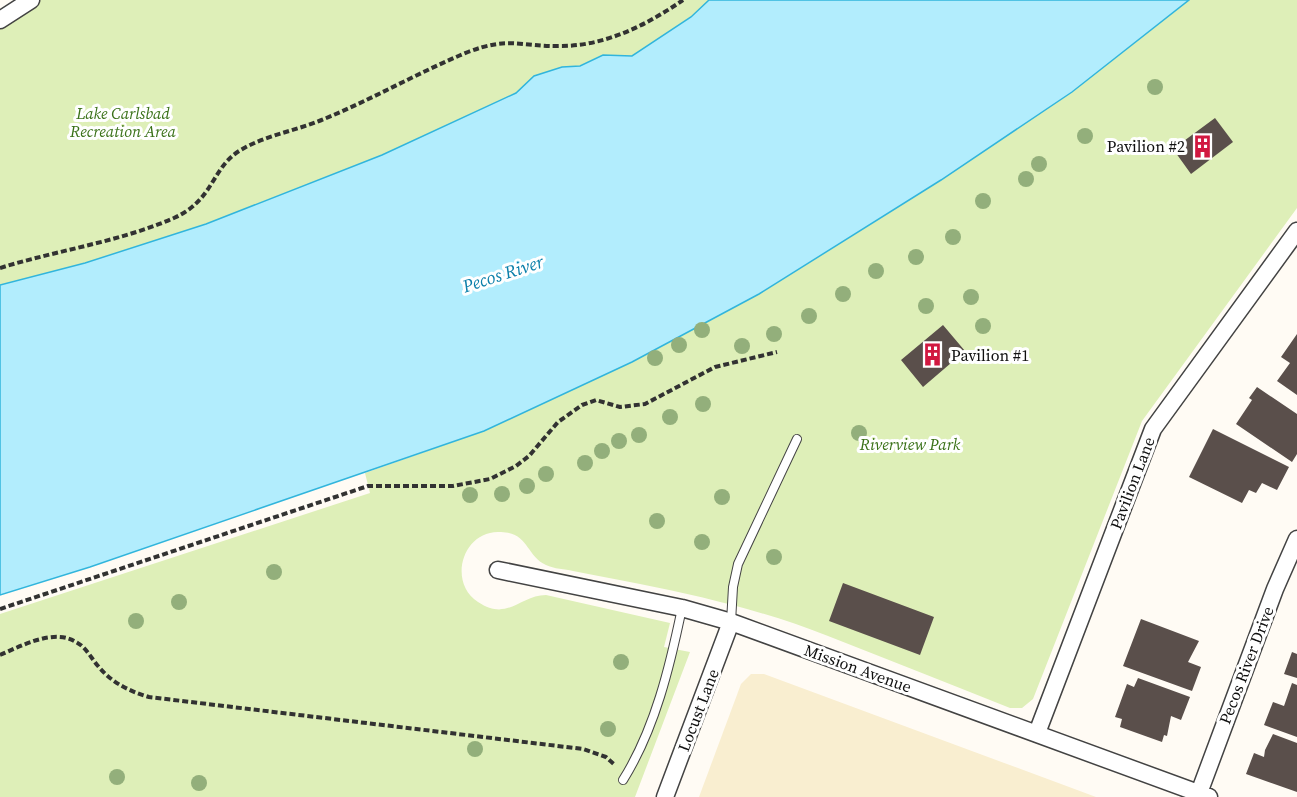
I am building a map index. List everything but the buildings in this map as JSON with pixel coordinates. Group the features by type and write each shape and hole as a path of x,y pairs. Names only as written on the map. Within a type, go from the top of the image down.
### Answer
{"street":[{"path":"0,20 31,0"},
{"name":"Pavilion Lane","path":"1037,733 1153,429 1297,231"},
{"name":"Pecos River Drive","path":"1204,795 1275,590 1297,539"},
{"name":"Mission Avenue","path":"498,570 682,608 731,622 1204,795"},
{"name":"Locust Lane","path":"665,797 731,622"}],"lane":[{"path":"731,622 733,587 738,564 797,440"},
{"path":"623,780 640,753 674,649 682,608"}],"path":[{"path":"0,268 98,244 173,218 201,201 229,158 254,142 297,130 335,115 468,52 500,42 559,47 595,42 635,28 682,0"},
{"path":"0,609 368,486 453,486 490,478 523,461 558,422 582,405 596,400 620,407 645,404 716,367 767,352 777,352"},
{"path":"0,655 26,644 63,638 75,641 99,668 130,692 583,749 606,757 623,780"}],"shaded area":[{"path":"751,674 764,674 1096,797 699,797 741,684"}],"green space":[{"name":"Lake Carlsbad Recreation Area","path":"31,0 709,0 691,17 632,56 603,55 579,66 562,67 534,76 516,93 382,155 206,224 85,263 0,285 0,20"},
{"name":"Riverview Park","path":"1189,0 1297,0 1297,208 1142,421 1033,699 1022,708 1010,708 805,627 759,612 688,594 549,566 539,561 517,536 501,532 488,533 477,539 469,548 462,570 463,582 478,602 488,607 506,609 537,596 546,595 670,623 664,647 690,652 635,797 0,797 0,614 370,493 365,473 484,431 632,362 759,294 941,180 1072,92"}],"water":[{"name":"Pecos River","path":"709,0 1189,0 1072,92 941,180 759,294 632,362 484,431 90,567 0,595 0,285 85,263 206,224 382,155 516,93 534,76 562,67 580,66 603,55 632,56 691,17"}],"place":[{"name":"Pavilion #2","path":"1203,146"},
{"name":"Pavilion #1","path":"933,355"}]}
